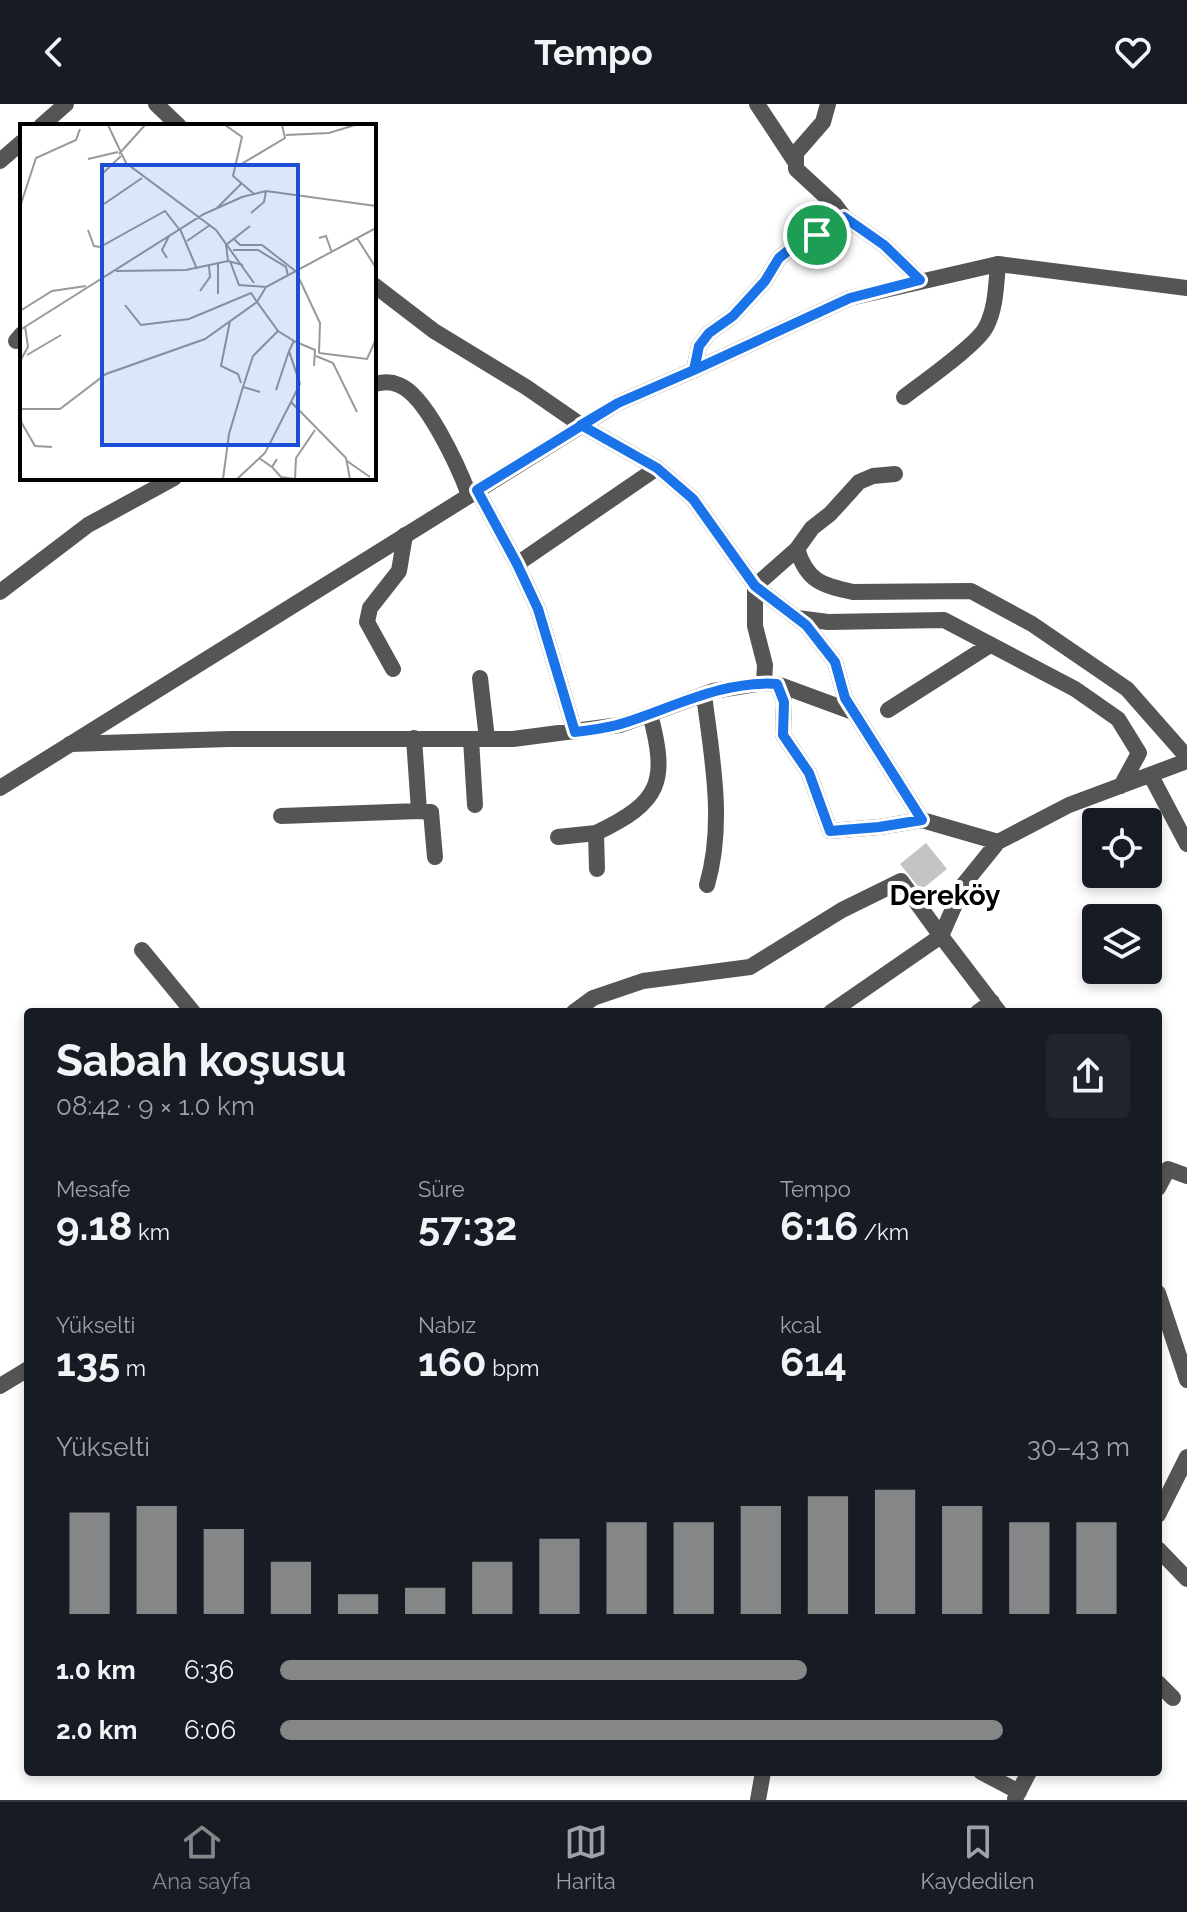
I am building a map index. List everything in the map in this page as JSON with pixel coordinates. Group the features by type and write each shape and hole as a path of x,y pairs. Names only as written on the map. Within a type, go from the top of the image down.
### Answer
{"street":[{"path":"43,124 66,104"},
{"path":"156,104 177,124"},
{"path":"757,104 796,163"},
{"path":"831,106 823,122 796,153 796,169 844,217 884,245 920,280"},
{"path":"0,161 20,144"},
{"path":"694,370 699,346 709,333 733,316 765,281 779,258 844,217"},
{"path":"904,397 986,329 995,300 998,264"},
{"path":"0,788 618,403 850,298 998,264 1187,288"},
{"path":"376,287 434,331 581,425 657,468 693,499 755,586 806,625 835,662 845,698 922,820"},
{"path":"376,383 385,381 401,385 417,399 517,564 538,609 575,732"},
{"path":"517,564 657,468"},
{"path":"895,474 873,476 859,482 830,514 812,528 797,549 755,586 755,626 770,683 784,702 783,735 809,773 830,831 922,820 998,842"},
{"path":"0,592 88,525 170,480"},
{"path":"393,669 367,622 370,608 399,571 405,535"},
{"path":"797,549 803,567 818,582 835,588 853,592 971,591 1032,624 1127,689 1186,764 1069,805 998,842 964,884 941,936 837,1008"},
{"path":"797,618 828,622 944,620 1075,689 1118,719 1139,753 1121,786"},
{"path":"888,710 990,645"},
{"path":"475,805 480,678"},
{"path":"70,744 229,739 513,739 620,725 704,695 770,683 853,712"},
{"path":"704,695 717,803 713,867 707,885"},
{"path":"558,837 596,833 642,806 659,781 659,748 650,714"},
{"path":"414,738 419,811"},
{"path":"1151,776 1187,844"},
{"path":"281,816 431,812 435,857"},
{"path":"596,833 597,869"},
{"path":"579,1008 593,998 643,981 750,967 842,910 901,881 988,1008"},
{"path":"142,950 190,1008"},
{"path":"1163,1166 1187,1176"},
{"path":"1162,1305 1187,1380"},
{"path":"0,1386 24,1371"},
{"path":"1162,1507 1187,1457"},
{"path":"1162,1553 1187,1579"},
{"path":"1162,1687 1173,1698"},
{"path":"758,1800 762,1776"},
{"path":"987,1776 1017,1796 1027,1776"}],"building":[{"path":"926,843 947,869 921,890 900,864"}],"district":[{"name":"Dereköy","path":"945,895"}],"route":[{"path":"817,235 794,246 779,258 765,281 733,316 709,333 699,346 694,370 618,403 581,425 477,490 538,609 575,732 620,725 713,691 764,683 777,684 784,702 783,735 809,773 830,831 922,820 845,698 835,662 806,625 755,586 693,499 657,468 581,425 618,403 694,370 850,298 920,280 884,245 844,217 817,235"}]}
